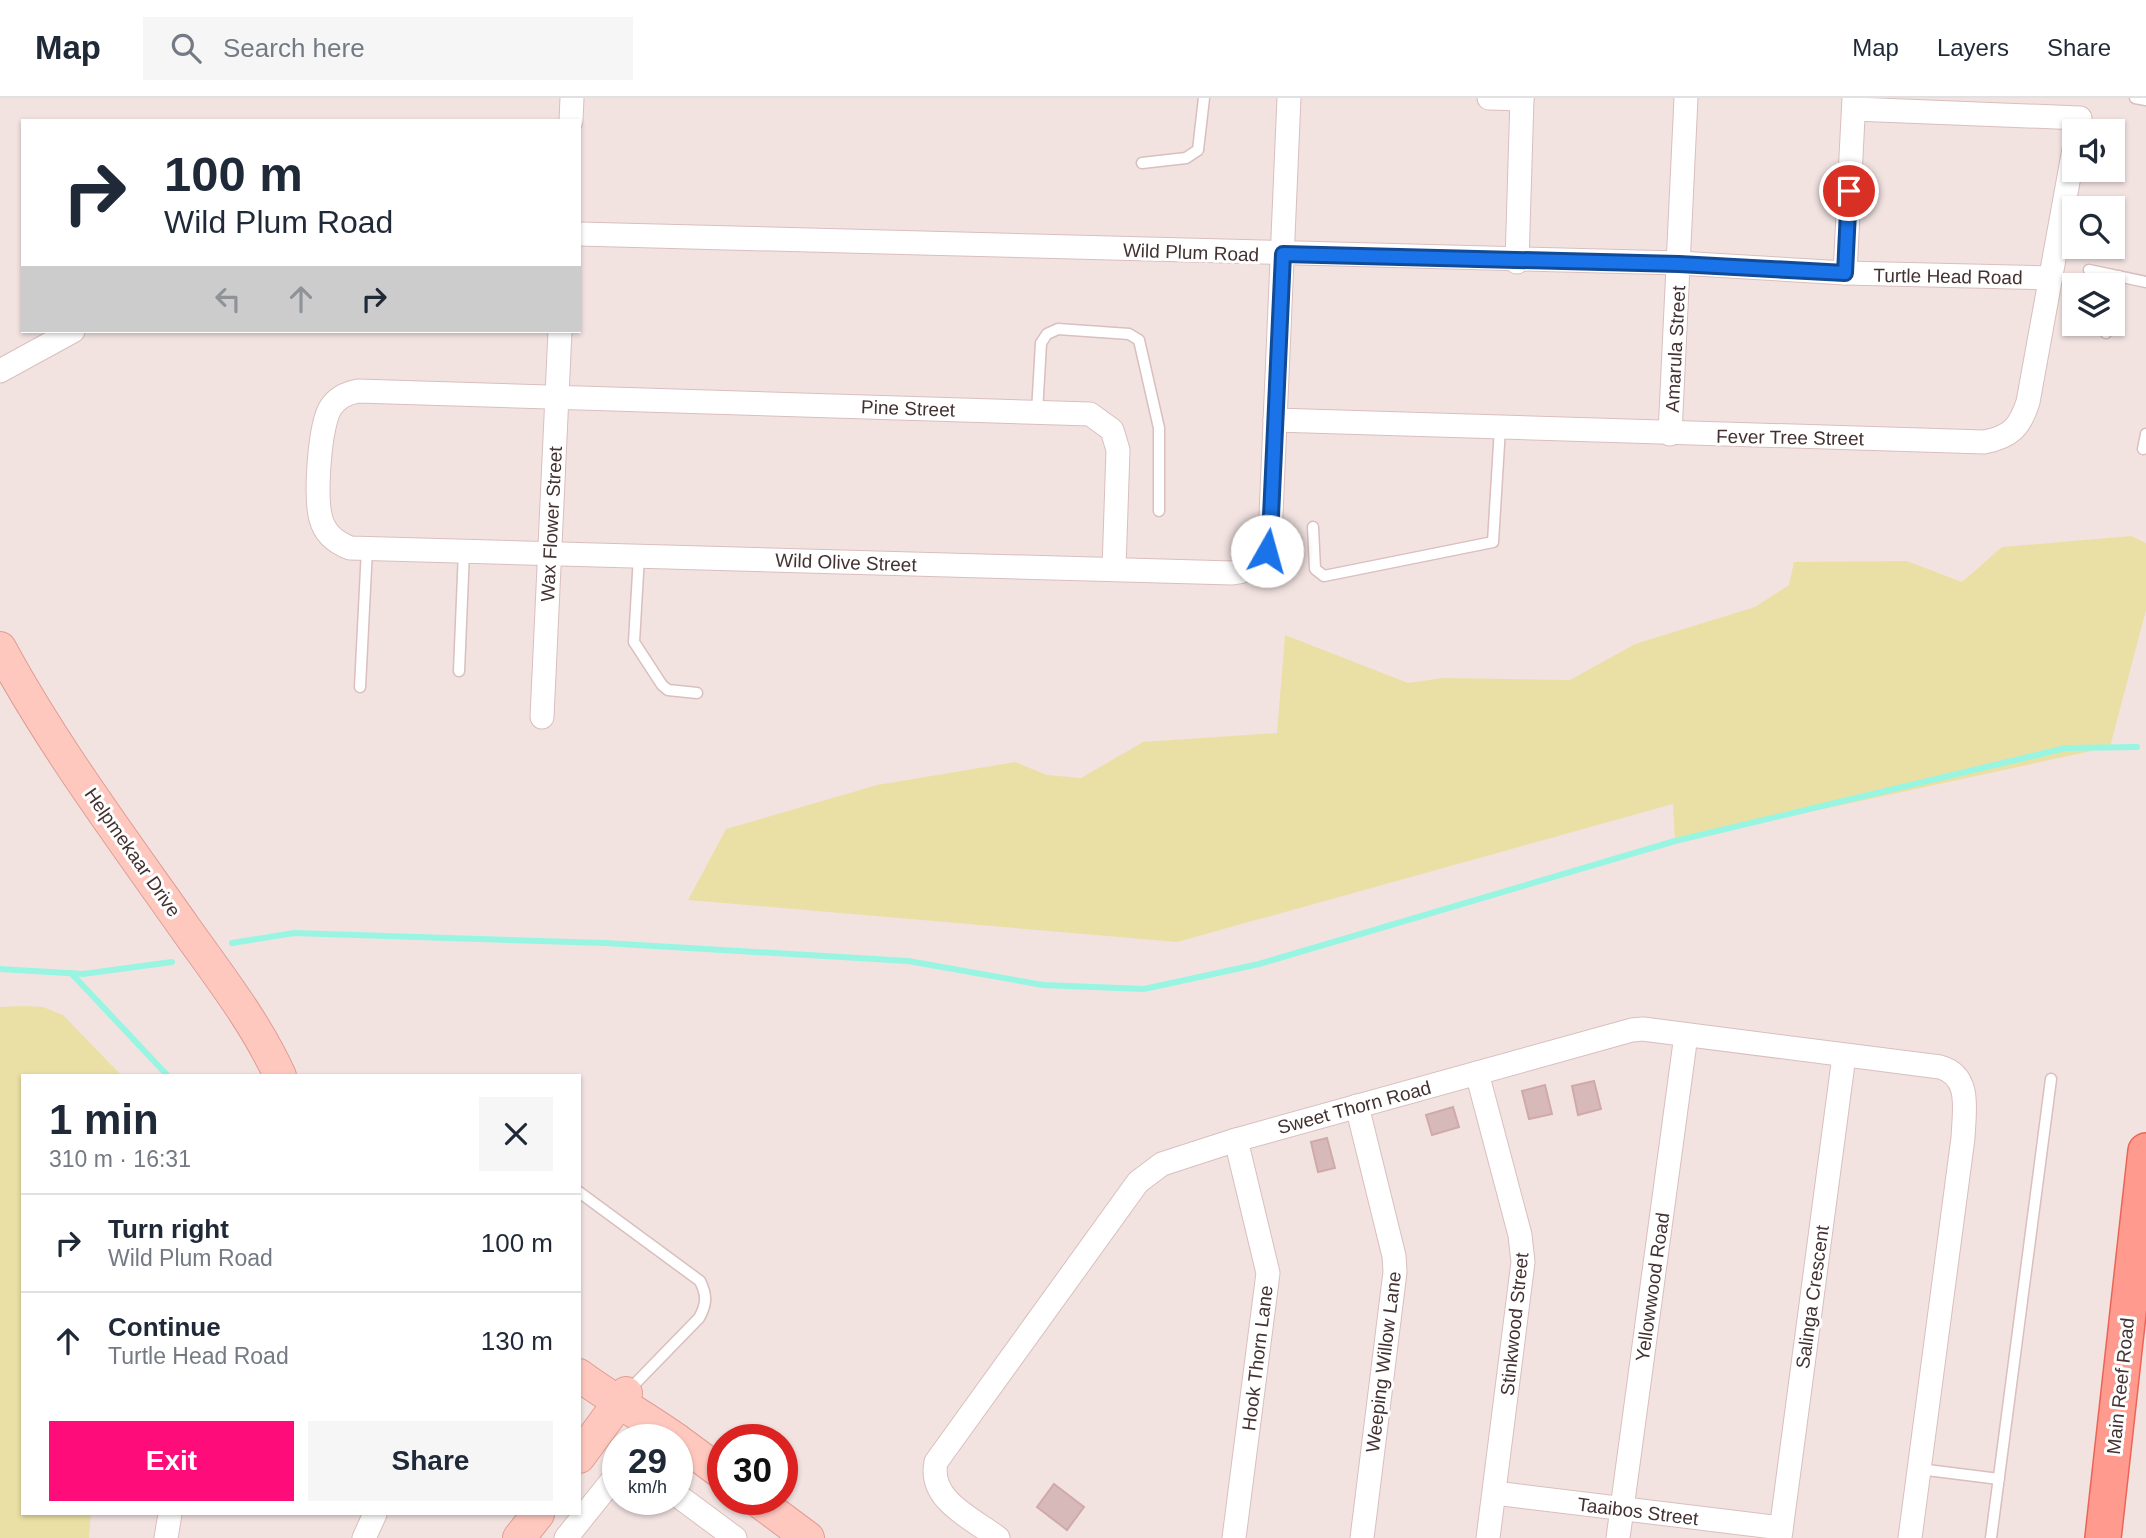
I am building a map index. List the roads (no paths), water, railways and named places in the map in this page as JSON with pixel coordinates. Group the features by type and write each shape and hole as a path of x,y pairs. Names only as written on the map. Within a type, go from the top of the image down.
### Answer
{"main road":[{"name":"Main Reef Road","path":"2104,1538 2146,1152"}],"street":[{"path":"571,119 572,98"},
{"name":"Wild Olive Street","path":"557,397 358,391 338,400 331,407 323,427 321,521 338,543 350,548 367,549 1232,573 1256,566 1262,560 1270,538 1289,98"},
{"path":"1489,98 1522,98 1517,262"},
{"path":"1679,264 1686,98"},
{"path":"1845,273 1854,104 2080,116"},
{"name":"Fever Tree Street","path":"1275,420 1670,434 1984,442 1999,439 2014,432 2025,411 2068,182"},
{"name":"Wild Plum Road","path":"581,234 1517,262 1679,264"},
{"name":"Turtle Head Road","path":"1679,264 1845,273 2050,278"},
{"name":"Amarula Street","path":"1670,434 1679,264"},
{"path":"0,371 69,333"},
{"name":"Wax Flower Street","path":"542,717 560,333"},
{"name":"Pine Street","path":"557,397 1090,414 1112,429 1118,450 1114,569"},
{"name":"Helpmekaar Drive","path":"0,648 109,819 251,1022 275,1064 290,1074"},
{"name":"Sweet Thorn Road","path":"999,1538 941,1496 934,1480 936,1462 1138,1182 1162,1164 1236,1140 1632,1030 1949,1070 1959,1080 1964,1093 1963,1138 1919,1469"},
{"name":"Yellowwood Road","path":"1618,1538 1686,1035"},
{"name":"Salinga Crescent","path":"1780,1533 1844,1056"},
{"name":"Stinkwood Street","path":"1477,1073 1523,1253 1488,1538"},
{"name":"Weeping Willow Lane","path":"1357,1105 1394,1256 1395,1272 1362,1538"},
{"name":"Hook Thorn Lane","path":"1234,1538 1268,1273 1236,1140"},
{"path":"581,1360 622,1399 654,1424"},
{"path":"581,1376 622,1399"},
{"path":"581,1454 622,1399"},
{"path":"1910,1538 1919,1469"},
{"path":"566,1538 602,1493"},
{"name":"Taaibos Street","path":"1495,1493 1780,1533"},
{"path":"693,1507 735,1538"},
{"path":"166,1538 170,1515"},
{"path":"364,1538 375,1515"},
{"path":"519,1538 537,1515"},
{"path":"777,1515 808,1538"}],"lane":[{"path":"1142,163 1186,159 1198,150 1204,98"},
{"path":"2135,98 2146,100"},
{"path":"2089,270 2104,273"},
{"path":"2125,277 2146,282"},
{"path":"1037,412 1041,343 1047,334 1058,329 1129,334 1139,340 1159,428 1159,511"},
{"path":"1313,527 1315,569 1324,576 1493,542 1496,536 1500,428"},
{"path":"2143,449 2146,434"},
{"path":"360,687 367,549"},
{"path":"458,671 464,551"},
{"path":"639,556 634,642 668,690 697,692"},
{"path":"1991,1538 2051,1079"},
{"path":"581,1193 700,1281 706,1293 705,1307 699,1318 622,1399"},
{"path":"1919,1469 1999,1479"}],"waterway":[{"path":"232,943 294,933 604,943 908,961 1043,985 1144,989 1259,964 1675,841 2066,748 2137,747"},
{"path":"0,969 83,974 172,962"},
{"path":"71,973 166,1074"}]}
